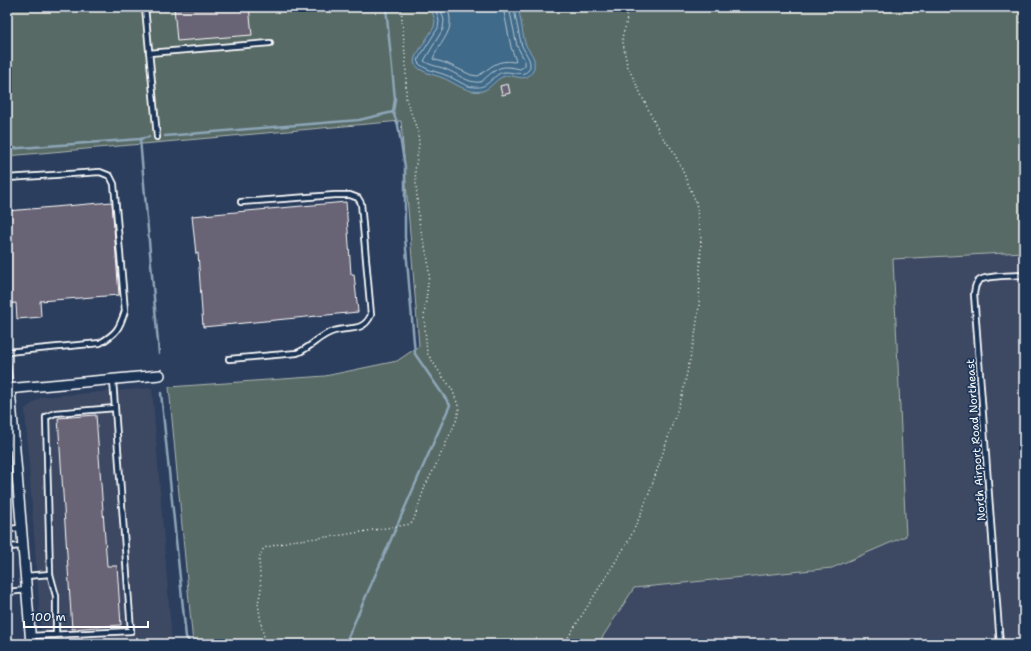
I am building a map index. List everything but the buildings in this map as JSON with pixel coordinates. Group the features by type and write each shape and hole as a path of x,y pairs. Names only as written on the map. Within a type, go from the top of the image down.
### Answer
{"street":[{"path":"30,640 24,546 11,448 9,389 160,375"}],"lane":[{"path":"146,7 156,137"},
{"path":"149,53 270,44"},
{"path":"7,178 100,172 110,176 114,184 125,311 119,327 111,336 100,343 7,352"},
{"path":"228,359 301,352 324,334 335,330 360,327 368,322 371,315 361,203 358,198 350,195 335,195 241,202"},
{"name":"North Airport Road Northeast","path":"1000,644 974,294 975,286 979,280 986,278 1024,275"},
{"path":"7,364 9,389"},
{"path":"30,640 56,635 131,631 113,380"},
{"path":"56,635 56,596 50,574 46,417 55,413 115,408"},
{"path":"7,529 22,528"},
{"path":"7,547 24,546"},
{"path":"26,576 50,574"},
{"path":"7,592 27,590"}],"path":[{"path":"266,644 258,603 260,590 259,559 262,550 268,546 290,541 336,536 410,524 414,519 425,486 457,419 459,408 452,389 427,353 424,317 429,276 428,260 419,222 415,171 418,132 406,99 406,66 401,7"},
{"path":"564,644 628,540 650,491 682,396 693,350 699,306 700,239 696,202 681,167 672,149 660,134 628,65 622,37 626,25 628,7"}],"shaded area":[{"path":"1024,252 1024,644 598,644 633,588 832,568 906,536 893,258"},
{"path":"152,388 172,644 42,644 25,409 41,397"}],"green space":[{"path":"7,7 1024,7 1024,252 893,259 906,536 832,568 634,588 598,644 193,644 169,387 325,376 397,361 419,346 401,121 7,156"}],"water":[{"path":"431,7 518,7 525,43 534,59 533,71 530,75 523,78 509,76 502,77 485,90 477,92 462,88 443,78 420,69 414,63 415,57 434,27 435,21"}],"waterway":[{"path":"165,136 359,120 393,112 395,99 386,7"},
{"path":"345,644 450,405 415,354 405,237 405,167 398,125 393,112"},
{"path":"7,149 140,139 149,137"},
{"path":"140,139 159,354"},
{"path":"161,393 186,637 191,644"}]}
